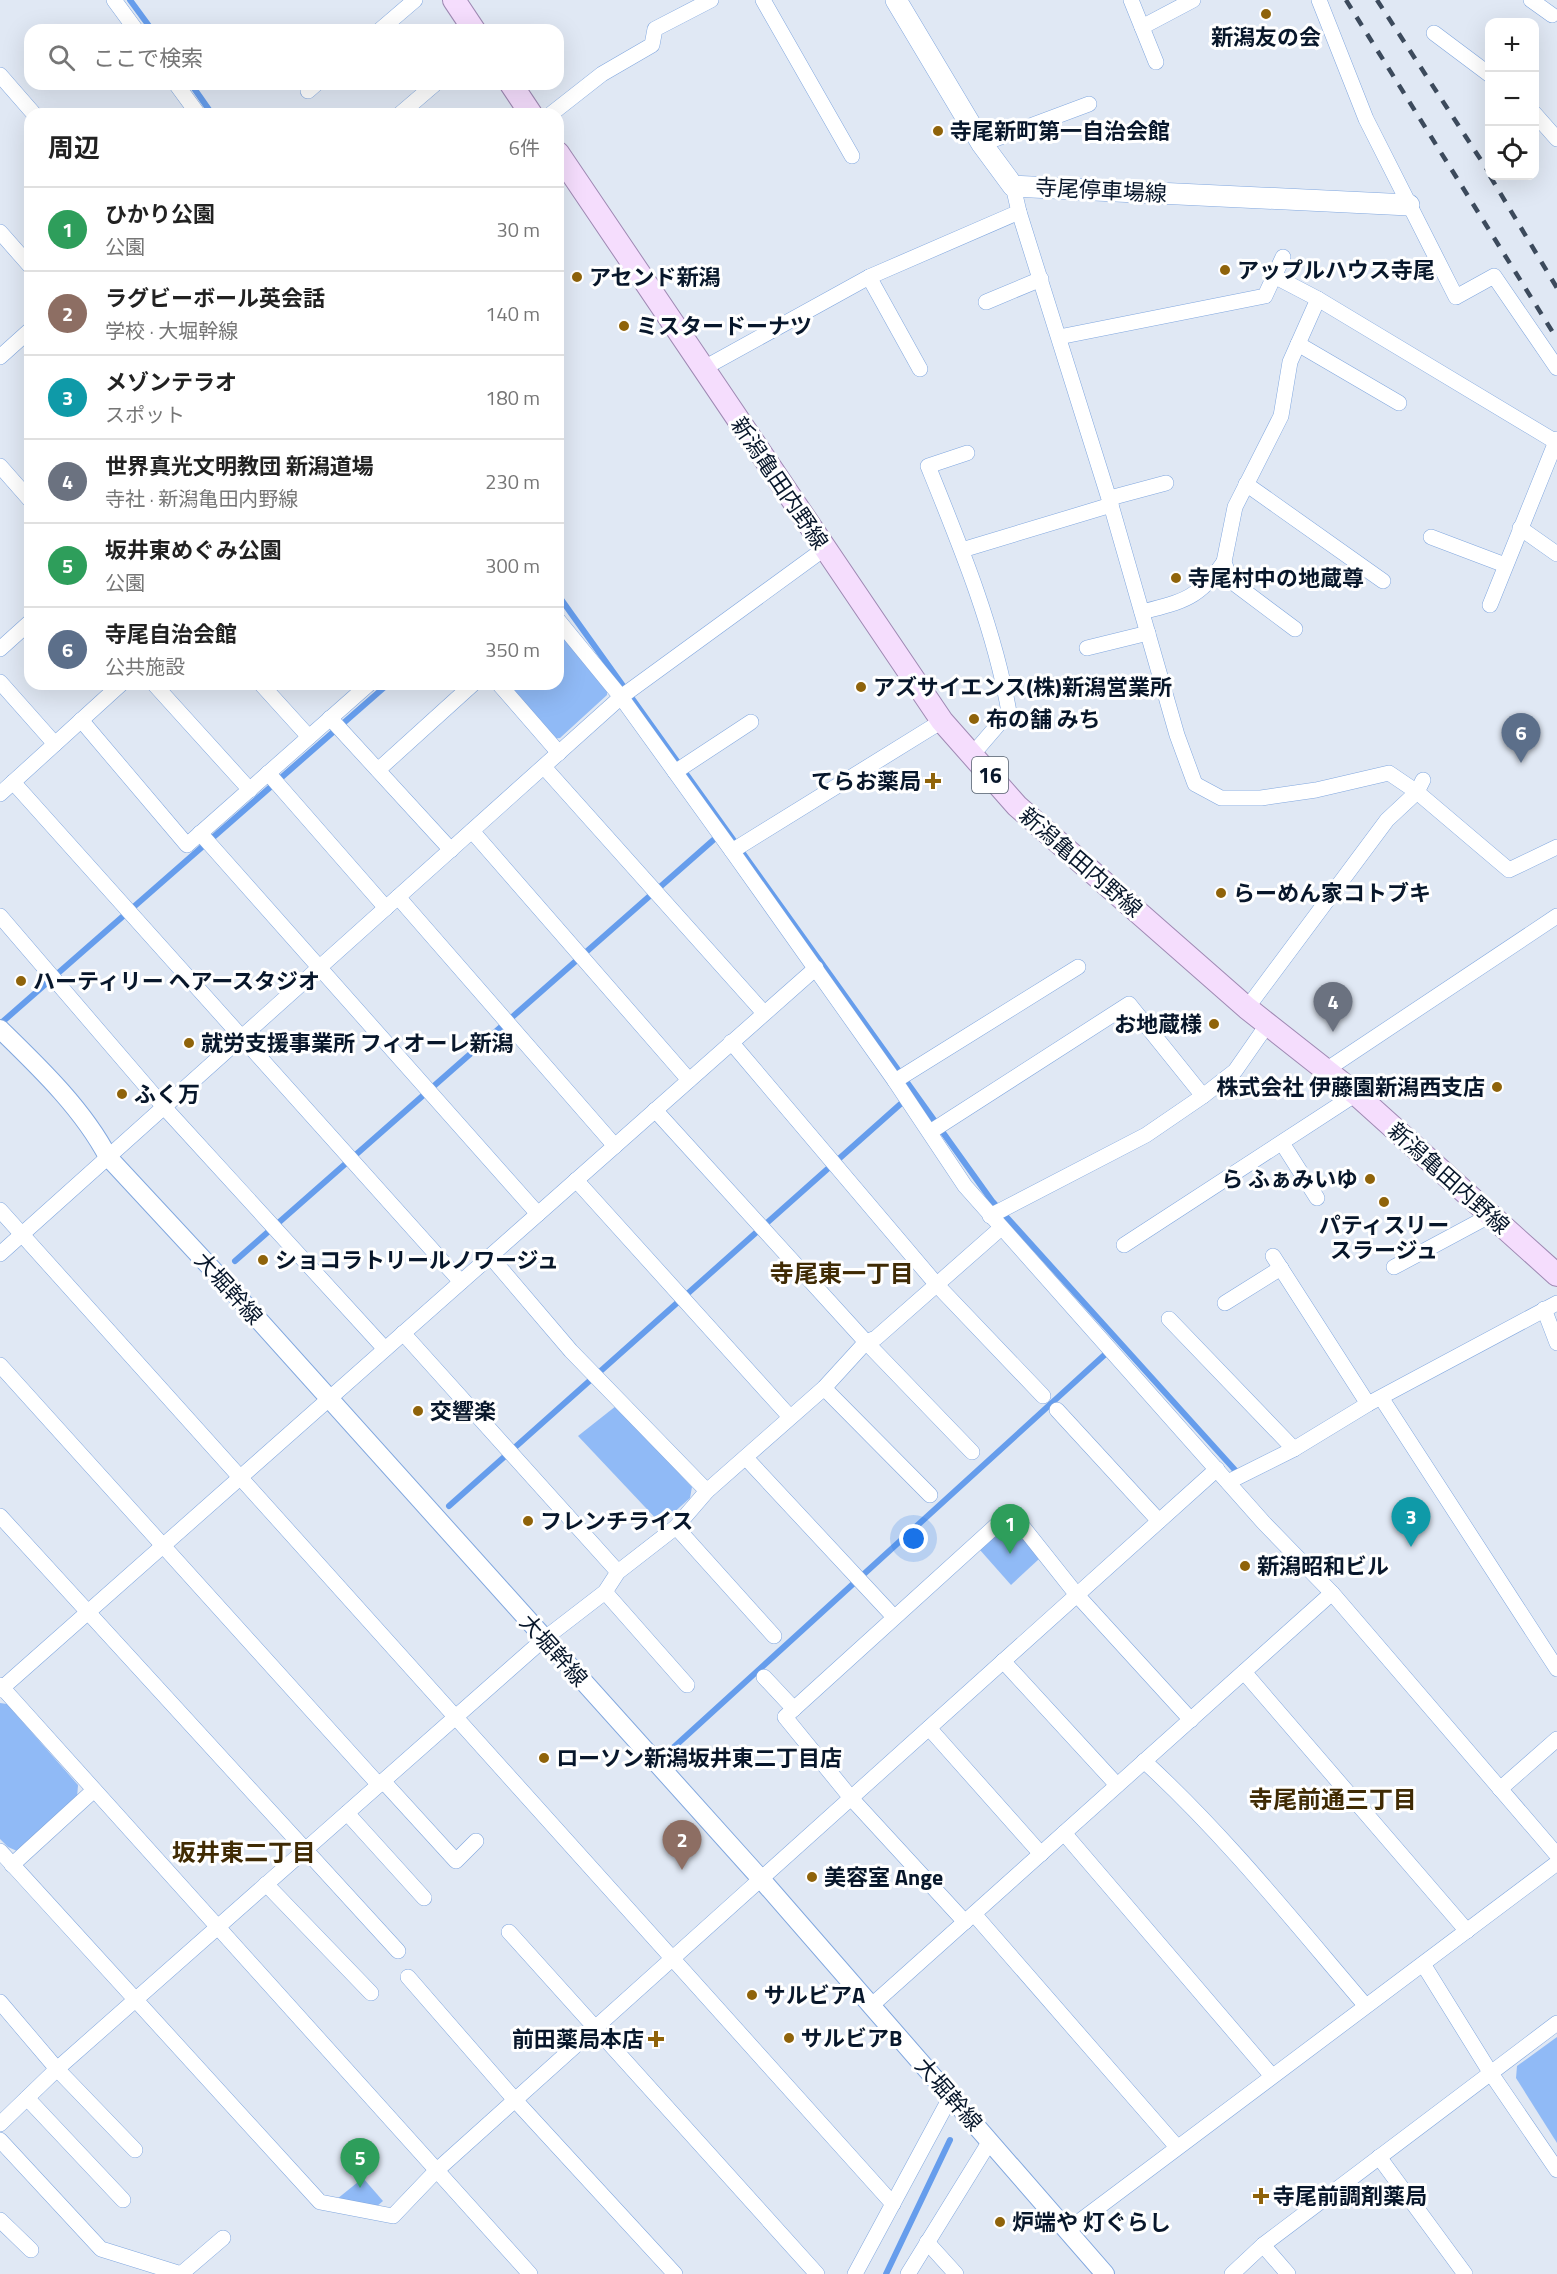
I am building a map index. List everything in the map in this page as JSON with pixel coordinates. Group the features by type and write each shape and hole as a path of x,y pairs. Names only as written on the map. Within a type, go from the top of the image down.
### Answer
{"main road":[{"path":"454,0 470,24"},
{"name":"寺尾停車場線","path":"896,0 982,144 1013,186 1409,206"},
{"path":"515,90 527,108"},
{"name":"新潟亀田内野線","path":"564,162 942,721 1017,806 1267,1025 1356,1094 1557,1275"}],"street":[{"path":"387,24 415,0"},
{"path":"559,108 602,74 652,45 655,29 711,0"},
{"path":"763,0 852,156"},
{"path":"1131,0 1156,62"},
{"path":"1142,27 1193,0"},
{"path":"1319,0 1366,119 1456,297 1494,276 1557,368"},
{"path":"1531,0 1552,15"},
{"path":"121,2 133,24"},
{"path":"1434,33 1486,72"},
{"path":"0,75 29,108"},
{"path":"180,90 194,108"},
{"path":"407,108 428,90"},
{"path":"982,144 1089,104"},
{"path":"1539,118 1557,139"},
{"path":"1013,186 1019,212 1111,502 1177,735 1195,784 1221,798 1261,798 1316,790 1389,773 1420,786 1509,870 1557,847"},
{"path":"704,368 869,277 1019,212"},
{"path":"0,232 24,259"},
{"path":"1059,337 1265,296 1284,257"},
{"path":"1274,276 1318,299 1557,441 1490,605"},
{"path":"869,277 921,369"},
{"path":"986,302 1041,279"},
{"path":"1142,612 1183,602 1211,582 1224,562 1235,507 1281,416 1290,362 1318,299"},
{"path":"0,357 24,340"},
{"path":"1298,344 1399,403"},
{"path":"967,453 928,466 962,550 1004,687 1009,712 972,755"},
{"path":"0,466 24,493"},
{"path":"962,550 1166,483"},
{"path":"1246,484 1383,580"},
{"path":"1520,528 1557,554"},
{"path":"1431,537 1505,565"},
{"path":"0,1254 621,697 824,549"},
{"path":"1224,562 1231,582 1295,629"},
{"path":"0,649 24,627"},
{"path":"564,627 621,697 816,968 965,1186 1228,1482 1332,1593 1557,1856"},
{"path":"1087,648 1148,633"},
{"path":"0,682 55,744"},
{"path":"0,794 114,690"},
{"path":"159,690 250,789"},
{"path":"266,690 309,737"},
{"path":"81,720 187,845 361,690"},
{"path":"378,770 466,690"},
{"path":"504,690 559,753"},
{"path":"330,718 451,850"},
{"path":"732,851 942,721"},
{"path":"675,772 751,722"},
{"path":"543,767 764,1013"},
{"path":"268,773 386,908"},
{"path":"13,782 461,1282"},
{"path":"1247,1008 1387,820 1420,786"},
{"path":"472,831 689,1080"},
{"path":"200,833 538,1214"},
{"path":"398,897 615,1146"},
{"path":"0,916 164,1107 385,1349"},
{"path":"1326,1070 1557,916"},
{"path":"895,1081 1078,967"},
{"path":"530,2274 1,1688 816,968"},
{"path":"930,1132 1130,1004 1203,1096"},
{"path":"0,2124 57,2069 305,1849 544,1639 605,1592 618,1572 676,1527 707,1491 824,1388 866,1342 876,1338 937,1285 996,1222 1146,1135 1203,1096 1235,1071 1267,1025"},
{"name":"大堀幹線","path":"0,1029 30,1059 96,1134 108,1157 761,1879 1105,2274"},
{"path":"731,1042 937,1285 1043,1396"},
{"path":"1124,1245 1356,1094"},
{"path":"655,1110 866,1342 972,1452"},
{"path":"1282,1143 1317,1198"},
{"path":"576,1180 789,1417"},
{"path":"0,1210 893,2204"},
{"path":"1394,1267 1491,1215"},
{"path":"490,1256 571,1351 707,1491"},
{"path":"1225,1303 1277,1262 1375,1401 1557,1669"},
{"path":"1228,1482 1294,1449 1375,1401 1550,1306 1557,1343"},
{"path":"1169,1319 1294,1449"},
{"path":"403,1333 618,1572"},
{"path":"0,1365 163,1546 456,1862 476,1841"},
{"path":"824,1388 930,1495"},
{"path":"1057,1410 1159,1521"},
{"path":"746,1458 894,1617"},
{"path":"0,1851 320,2202 393,2216 436,2171 1217,1469"},
{"path":"1177,2147 969,1918 851,1798 785,1717 1011,1512 1077,1595 1191,1720"},
{"path":"0,1516 398,1951"},
{"path":"676,1527 774,1636"},
{"path":"605,1592 687,1685"},
{"path":"872,2005 1332,1593"},
{"path":"1003,1661 1117,1785"},
{"path":"1244,1672 1467,1932"},
{"path":"764,1677 795,1709"},
{"path":"929,1728 1041,1854"},
{"path":"1500,1789 1557,1739"},
{"path":"1144,1761 1176,1790 1365,2005"},
{"path":"12,1864 93,1791"},
{"path":"347,1813 424,1898"},
{"path":"1064,1833 1272,2076"},
{"path":"1068,2230 1557,1863"},
{"path":"266,1884 370,1993"},
{"path":"509,1932 817,2274"},
{"path":"1424,1964 1490,2072 1557,2170"},
{"path":"408,1977 515,2100 675,2274"},
{"path":"0,2002 57,2069 135,2150"},
{"path":"1232,2274 1263,2246 1557,2023"},
{"path":"855,2274 951,2096"},
{"path":"27,2098 123,2200"},
{"path":"0,2140 101,2249 181,2274 223,2238"},
{"path":"908,2274 990,2140"},
{"path":"1379,2157 1465,2274"},
{"path":"0,2220 31,2250"},
{"path":"927,2242 956,2274"},
{"path":"1263,2246 1288,2274"}],"shaded area":[{"path":"564,632 607,689 607,695 560,738 552,739 509,690 564,690"},
{"path":"616,1406 692,1487 690,1498 661,1524 578,1436"},
{"path":"1005,1527 1015,1528 1039,1559 1011,1585 980,1550"},
{"path":"0,1703 7,1704 78,1785 77,1798 17,1851 8,1847 0,1839"},
{"path":"1557,2037 1557,2143 1516,2078 1517,2066"},
{"path":"363,2178 383,2201 376,2207 337,2199"}],"waterway":[{"path":"130,0 148,24"},
{"path":"195,90 208,108"},
{"path":"564,603 992,1201 1235,1470"},
{"path":"0,1024 381,690"},
{"path":"235,1261 719,835"},
{"path":"449,1506 905,1100"},
{"path":"674,1747 1111,1349"},
{"path":"886,2274 950,2140"}],"railway":[{"path":"1346,0 1557,339"},
{"path":"1377,0 1485,166"},
{"path":"1492,180 1557,288"}],"place":[{"name":"新潟友の会","path":"1266,14"},
{"name":"寺尾新町第一自治会館","path":"938,131"},
{"name":"アップルハウス寺尾","path":"1225,270"},
{"name":"アセンド新潟","path":"577,277"},
{"name":"ミスタードーナツ","path":"624,326"},
{"name":"寺尾村中の地蔵尊","path":"1176,578"},
{"name":"アズサイエンス(株)新潟営業所","path":"861,687"},
{"name":"布の舗 みち","path":"974,719"},
{"name":"寺尾自治会館","path":"1521,763"},
{"name":"てらお薬局","path":"933,781"},
{"name":"らーめん家コトブキ","path":"1221,893"},
{"name":"ハーティリー ヘアースタジオ","path":"21,981"},
{"name":"お地蔵様","path":"1214,1024"},
{"name":"世界真光文明教団 新潟道場","path":"1333,1032"},
{"name":"就労支援事業所 フィオーレ新潟","path":"189,1043"},
{"name":"株式会社 伊藤園新潟西支店","path":"1497,1087"},
{"name":"ふく万","path":"122,1094"},
{"name":"ら ふぁみいゆ","path":"1370,1179"},
{"name":"パティスリー スラージュ","path":"1384,1202"},
{"name":"ショコラトリールノワージュ","path":"263,1260"},
{"name":"交響楽","path":"418,1411"},
{"name":"フレンチライス","path":"528,1521"},
{"name":"メゾンテラオ","path":"1411,1547"},
{"name":"ひかり公園","path":"1010,1554"},
{"name":"新潟昭和ビル","path":"1245,1566"},
{"name":"ローソン新潟坂井東二丁目店","path":"544,1758"},
{"name":"ラグビーボール英会話","path":"682,1870"},
{"name":"美容室 Ange","path":"812,1877"},
{"name":"サルビアA","path":"752,1995"},
{"name":"サルビアB","path":"789,2038"},
{"name":"前田薬局本店","path":"656,2039"},
{"name":"坂井東めぐみ公園","path":"360,2188"},
{"name":"寺尾前調剤薬局","path":"1261,2196"},
{"name":"炉端や 灯ぐらし","path":"1000,2222"}],"district":[{"name":"寺尾東一丁目","path":"842,1273"},
{"name":"寺尾前通三丁目","path":"1333,1799"},
{"name":"坂井東二丁目","path":"244,1852"}]}
